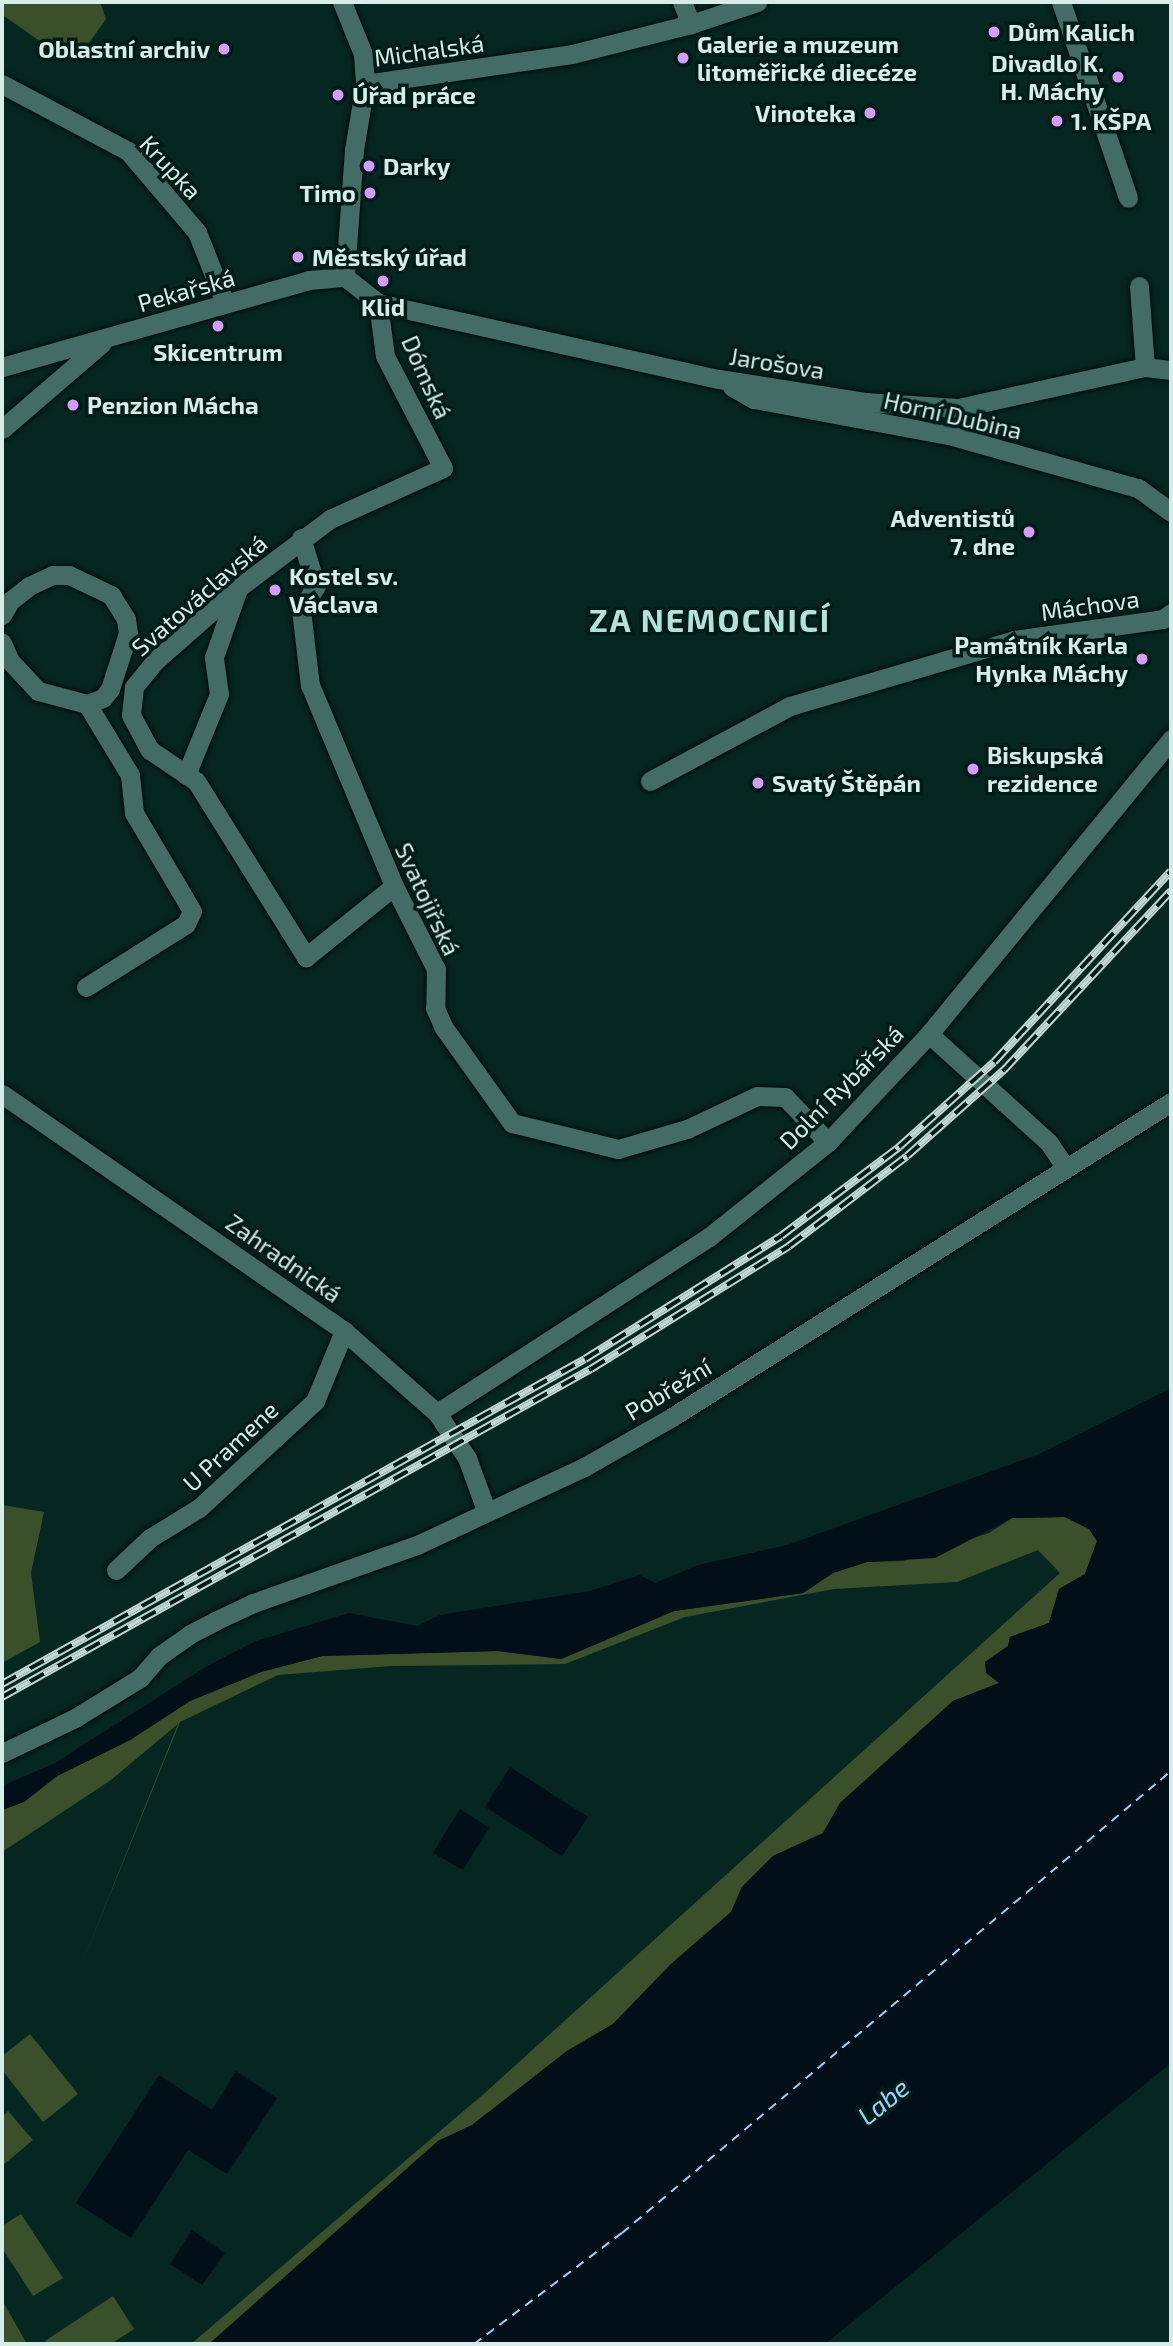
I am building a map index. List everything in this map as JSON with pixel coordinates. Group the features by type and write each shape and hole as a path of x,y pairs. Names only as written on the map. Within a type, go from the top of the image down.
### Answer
{"street":[{"path":"342,2 363,54 365,84"},
{"path":"682,2 691,24"},
{"name":"Michalská","path":"345,277 354,149 365,84 572,54 691,24 757,2"},
{"path":"1060,2 1128,198"},
{"name":"Krupka","path":"2,84 128,151 197,232 225,303"},
{"path":"345,277 378,303"},
{"name":"Pekařská","path":"2,367 309,280 345,277"},
{"path":"1139,286 1145,367"},
{"name":"Jarošova","path":"378,303 719,379 866,402 958,408 1145,367 1171,370"},
{"name":"Dómská","path":"378,303 385,356 443,468"},
{"path":"2,429 108,338"},
{"name":"Horní Dubina","path":"719,379 754,399 949,435 1138,488 1171,512"},
{"name":"Svatováclavská","path":"394,886 306,957 196,781 150,750 131,715 134,687 155,662 238,588 301,538 330,519 443,468"},
{"name":"Svatojiřská","path":"301,538 316,586 300,610 310,685 394,886 436,969 435,1008 444,1028 512,1123 618,1149 687,1129 757,1097 785,1097 828,1142"},
{"path":"2,615 20,594 53,575 84,579 111,595 126,619 128,633 110,689 103,698 87,704 38,691 10,661 2,643"},
{"path":"186,775 219,694 215,657 238,588"},
{"name":"Máchova","path":"650,781 790,706 1014,640 1163,619 1171,613"},
{"path":"86,987 186,924 192,911 134,813 130,775 87,704"},
{"name":"Dolní Rybářská","path":"437,1413 709,1237 828,1142 929,1034 1171,739"},
{"path":"929,1034 1049,1143 1065,1167"},
{"name":"Zahradnická","path":"2,1094 344,1331 437,1413 467,1458 486,1510"},
{"name":"Pobřežní","path":"2,1753 75,1718 140,1678 159,1656 190,1634 253,1603 417,1545 486,1510 584,1467 672,1417 1171,1102"},
{"name":"U Pramene","path":"116,1570 150,1538 199,1508 315,1401 344,1331"}],"green space":[{"path":"2,2 100,2 106,19 82,53 73,56 54,51 4,16"},
{"path":"2,1505 44,1512 31,1573 40,1642 2,1663"},
{"path":"1065,1517 1089,1529 1097,1541 1085,1574 1059,1589 1049,1623 1010,1637 1008,1646 985,1662 999,1683 953,1701 840,1803 823,1833 773,1856 742,1887 731,1912 671,1964 613,2024 567,2051 472,2125 438,2141 209,2344 191,2344 487,2091 1060,1573 1038,1550 957,1582 834,1589 685,1617 565,1664 391,1666 278,1675 180,1722 77,1976 178,1724 111,1780 2,1852 2,1810 24,1802 57,1776 130,1740 190,1701 261,1672 322,1656 498,1651 561,1659 674,1611 803,1593 833,1573 867,1562 903,1561 989,1533 1012,1518"},
{"path":"30,2034 78,2094 43,2122 2,2070 2,2056"},
{"path":"8,2111 33,2140 2,2166 2,2117"},
{"path":"21,2214 63,2278 33,2296 2,2248 2,2226"},
{"path":"113,2296 134,2329 111,2344 48,2344 45,2341"},
{"path":"2,2300 27,2344 2,2344"}],"water":[{"name":"Labe","path":"1171,1388 1171,2063 825,2344 209,2344 438,2141 472,2125 567,2051 613,2024 671,1964 731,1912 742,1887 773,1856 823,1833 840,1803 953,1701 999,1683 986,1673 985,1662 1008,1646 1010,1637 1049,1623 1059,1589 1085,1574 1097,1541 1089,1529 1065,1517 1012,1518 935,1558 867,1562 833,1573 803,1593 674,1611 561,1659 498,1651 322,1656 261,1672 190,1701 130,1740 57,1776 24,1802 2,1810 2,1786 55,1763 207,1666 256,1641 349,1613 417,1626 440,1615 590,1591 640,1575 655,1583 698,1565 787,1545 1037,1455"},
{"path":"510,1767 588,1817 562,1856 485,1807"},
{"path":"460,1809 489,1828 463,1870 433,1853"},
{"path":"236,2071 277,2098 227,2174 188,2150 131,2238 76,2203 159,2075 212,2110"},
{"path":"192,2230 225,2253 202,2285 170,2264"}],"ferry route":[{"path":"474,2344 622,2233 1171,1771"}],"railway":[{"path":"2,1684 585,1359 781,1236 899,1147 994,1062 1171,871"},
{"path":"2,1697 591,1369 789,1246 907,1156 1004,1070 1171,891"}],"place":[{"name":"Dům Kalich","path":"994,32"},
{"name":"Oblastní archiv","path":"224,49"},
{"name":"Galerie a muzeum litoměřické diecéze","path":"683,58"},
{"name":"Divadlo K. H. Máchy","path":"1118,77"},
{"name":"Úřad práce","path":"338,95"},
{"name":"Vinoteka","path":"870,113"},
{"name":"1. KŠPA","path":"1057,121"},
{"name":"Darky","path":"369,166"},
{"name":"Timo","path":"370,193"},
{"name":"Městský úřad","path":"298,257"},
{"name":"Klid","path":"383,281"},
{"name":"Skicentrum","path":"218,326"},
{"name":"Penzion Mácha","path":"73,405"},
{"name":"Adventistů 7. dne","path":"1029,532"},
{"name":"Kostel sv. Václava","path":"275,590"},
{"name":"Památník Karla Hynka Máchy","path":"1142,659"},
{"name":"Biskupská rezidence","path":"973,769"},
{"name":"Svatý Štěpán","path":"758,783"}],"district":[{"name":"ZA NEMOCNICÍ","path":"710,619"}]}
